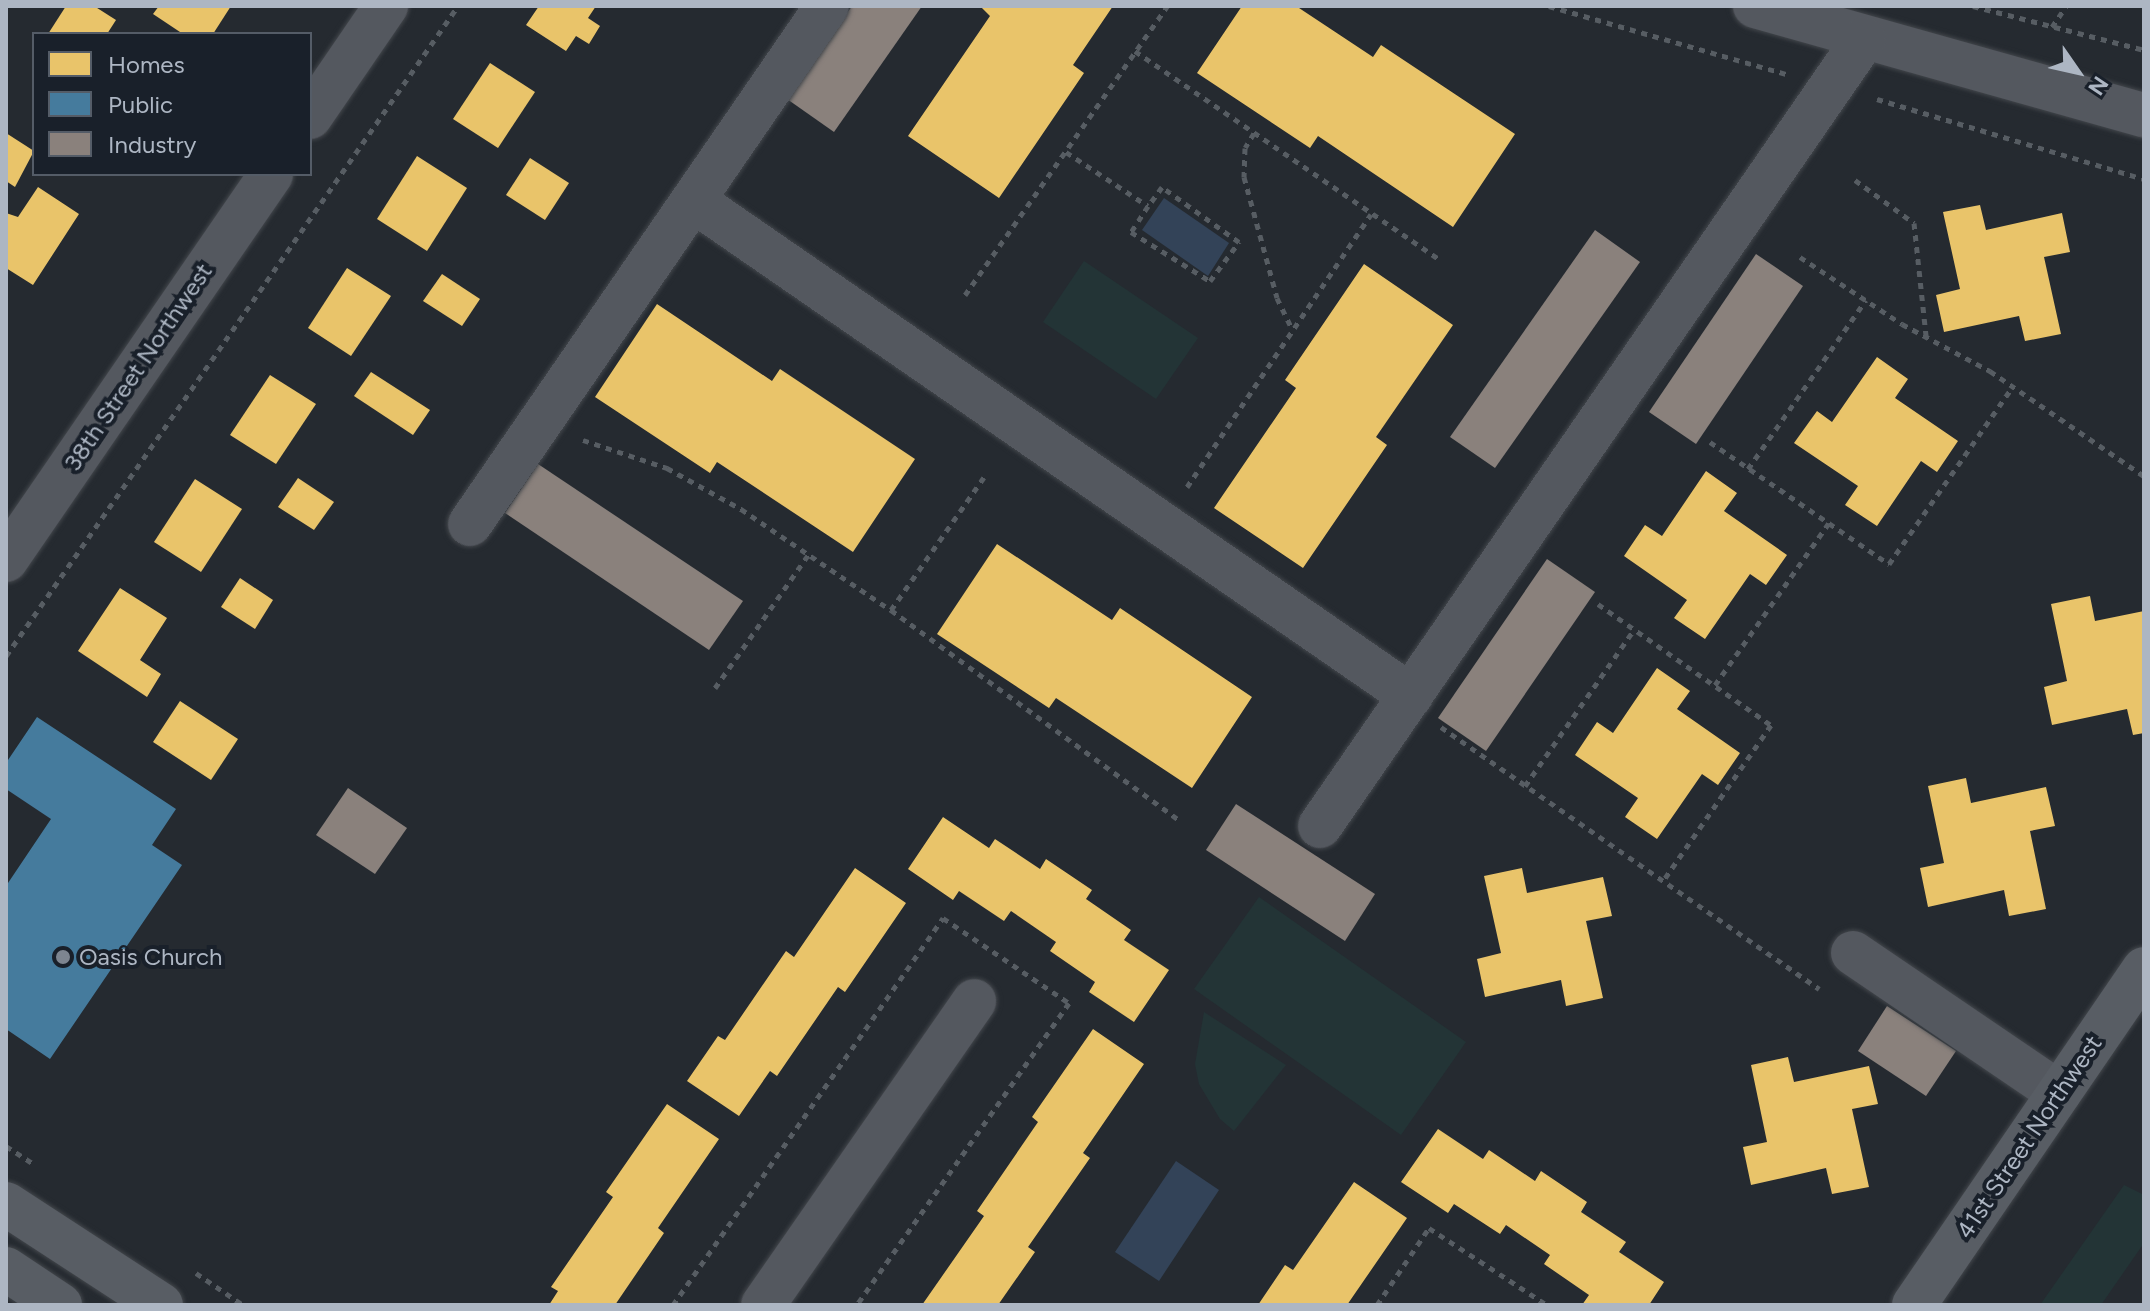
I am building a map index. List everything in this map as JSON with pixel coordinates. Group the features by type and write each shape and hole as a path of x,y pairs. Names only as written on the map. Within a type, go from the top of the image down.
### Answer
{"main road":[{"name":"41st Street Northwest","path":"1914,1305 2144,969"},
{"path":"6,1204 161,1305"},
{"path":"6,1269 60,1305"}],"street":[{"path":"312,114 386,6"},
{"path":"470,524 827,6"},
{"path":"1755,6 2144,115"},
{"path":"1320,826 1425,711 1864,39"},
{"name":"38th Street Northwest","path":"6,560 270,176"},
{"path":"694,201 1161,523 1425,711"},
{"path":"1853,953 2059,1093"},
{"path":"763,1305 974,1001"}],"path":[{"path":"6,656 458,6"},
{"path":"965,295 1167,6"},
{"path":"1549,6 2144,179"},
{"path":"1973,6 2144,50"},
{"path":"2052,27 2066,6"},
{"path":"1135,51 1439,259"},
{"path":"1254,133 1245,148 1244,177 1277,298 1292,330"},
{"path":"1066,152 1148,206"},
{"path":"1855,180 1914,223 1926,337"},
{"path":"1162,187 1239,242 1210,281 1131,232 1148,206 1162,187"},
{"path":"1161,523 1371,214"},
{"path":"1800,257 1926,337 2013,386 2144,476"},
{"path":"1748,469 1866,300"},
{"path":"1710,442 1889,564 2013,386"},
{"path":"546,414 607,452 667,468 809,554 1179,820"},
{"path":"891,610 984,477"},
{"path":"1715,685 1829,523"},
{"path":"715,688 809,554"},
{"path":"1598,604 1771,725 1663,881"},
{"path":"1525,786 1634,630"},
{"path":"1425,711 1525,786 1819,989"},
{"path":"1377,1305 1429,1228 1547,1305"}],"shaded area":[{"path":"1084,261 1198,338 1156,399 1043,322"},
{"path":"1259,897 1466,1042 1401,1135 1194,989"},
{"path":"1204,1012 1286,1065 1234,1131 1220,1119 1199,1084 1195,1064"},
{"path":"2124,1185 2144,1195 2144,1243 2101,1305 2040,1305"}],"water":[{"path":"1164,198 1229,243 1208,276 1142,230"},
{"path":"1176,1161 1219,1190 1159,1281 1115,1252"}],"building: Homes":[{"path":"66,6 94,6 116,20 108,32 49,32"},
{"path":"159,6 231,6 214,32 180,32 153,14"},
{"path":"539,6 596,6 588,18 600,26 589,44 576,36 566,51 526,25"},
{"path":"980,6 1113,6 1073,65 1084,73 999,198 908,136 990,16"},
{"path":"1242,6 1296,6 1373,57 1381,45 1515,134 1453,227 1318,136 1310,148 1197,73"},
{"path":"490,63 535,92 498,148 453,119"},
{"path":"6,133 32,150 32,155 15,187 6,181"},
{"path":"417,156 467,188 427,251 377,219"},
{"path":"530,158 569,183 545,220 506,195"},
{"path":"38,187 79,214 33,285 6,268 6,213 18,217"},
{"path":"1980,205 1986,230 2062,213 2070,252 2044,257 2061,334 2025,341 2019,316 1944,332 1936,295 1960,289 1943,212"},
{"path":"1364,264 1453,325 1376,437 1387,445 1303,568 1214,508 1296,388 1285,380"},
{"path":"347,268 391,296 351,356 308,328"},
{"path":"442,274 480,299 462,326 423,301"},
{"path":"657,304 772,381 780,369 915,459 853,552 717,462 710,473 595,397"},
{"path":"1877,357 1908,379 1895,398 1958,441 1937,472 1921,461 1877,526 1845,505 1858,486 1794,443 1817,411 1832,422"},
{"path":"371,372 430,410 413,435 354,396"},
{"path":"270,375 316,404 276,464 230,435"},
{"path":"1706,471 1737,493 1724,511 1787,555 1766,585 1750,574 1705,639 1674,618 1687,600 1624,556 1645,525 1662,536"},
{"path":"298,478 334,502 314,530 278,507"},
{"path":"195,479 242,509 201,572 154,542"},
{"path":"997,544 1112,620 1120,608 1252,697 1192,788 1056,698 1049,708 937,634"},
{"path":"240,578 273,600 255,629 221,607"},
{"path":"120,588 167,618 140,660 161,674 147,697 78,651"},
{"path":"2090,596 2095,621 2144,611 2144,733 2133,735 2127,709 2052,725 2044,687 2067,681 2051,604"},
{"path":"1657,668 1690,691 1677,709 1740,753 1718,785 1702,774 1657,839 1625,817 1638,798 1575,755 1597,722 1613,733"},
{"path":"180,701 238,739 211,780 153,742"},
{"path":"1966,778 1971,803 2046,787 2055,826 2030,831 2046,909 2009,916 2004,890 1928,907 1920,868 1944,863 1928,786"},
{"path":"943,817 989,848 995,839 1040,869 1046,859 1092,890 1086,899 1131,930 1124,940 1169,970 1134,1022 1089,992 1095,982 1050,951 1056,942 1011,911 1004,921 959,891 953,900 908,869"},
{"path":"855,868 906,903 845,992 838,987 777,1076 770,1071 739,1116 687,1081 718,1036 725,1040 786,951 794,957"},
{"path":"1522,868 1527,893 1603,877 1612,916 1586,921 1603,998 1566,1006 1561,980 1485,997 1477,959 1501,953 1484,876"},
{"path":"1093,1029 1144,1064 1083,1153 1090,1158 1028,1247 1035,1252 998,1305 922,1305 984,1216 977,1211 1038,1122 1032,1117"},
{"path":"1788,1057 1794,1082 1869,1066 1878,1104 1852,1109 1869,1187 1832,1194 1826,1168 1751,1185 1743,1147 1767,1142 1751,1065"},
{"path":"667,1104 719,1139 658,1228 664,1233 615,1305 549,1305 558,1291 551,1287 613,1197 606,1192"},
{"path":"1438,1129 1483,1159 1489,1150 1535,1181 1541,1171 1587,1202 1581,1212 1626,1242 1619,1252 1664,1282 1649,1305 1582,1305 1589,1295 1544,1264 1550,1255 1506,1225 1500,1234 1454,1204 1448,1213 1401,1182"},
{"path":"1354,1182 1407,1218 1347,1305 1258,1305 1285,1265 1293,1270"}],"building: Public":[{"name":"Oasis Church","path":"37,717 176,809 152,845 182,865 50,1059 6,1029 6,886 51,819 6,789 6,763"}],"building: Industry":[{"path":"852,6 922,6 834,132 787,99"},
{"path":"1595,230 1640,262 1495,468 1450,437"},
{"path":"1756,254 1803,286 1696,444 1649,412"},
{"path":"538,464 743,601 709,650 505,513"},
{"path":"1547,559 1595,592 1486,751 1438,718"},
{"path":"348,788 407,828 375,874 316,835"},
{"path":"1236,804 1375,894 1345,941 1206,850"},
{"path":"1887,1006 1956,1051 1926,1096 1858,1051"}],"place":[{"name":"Oasis Church","path":"63,957"}]}
